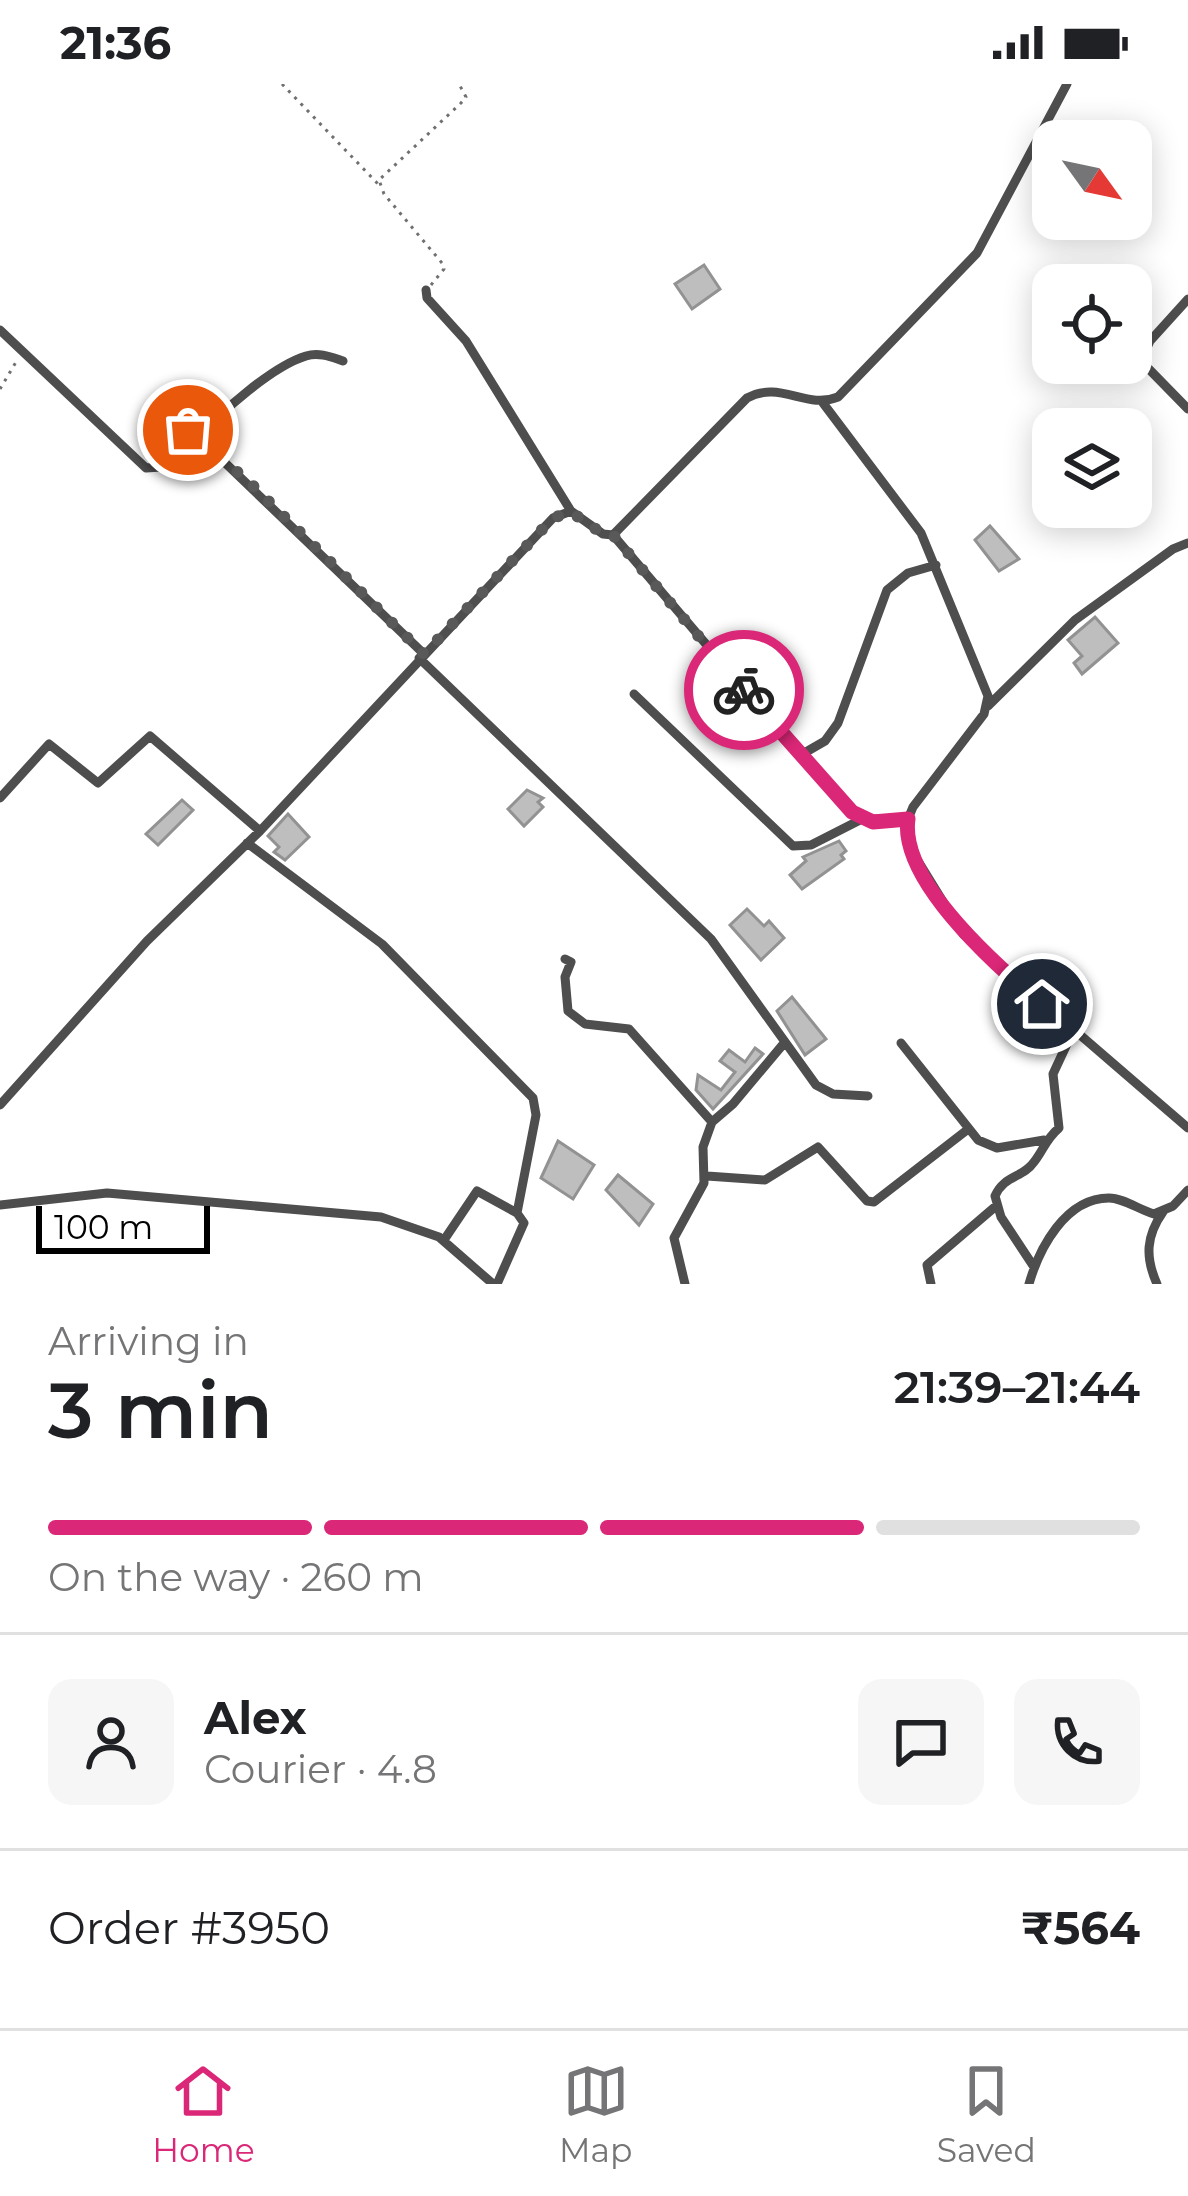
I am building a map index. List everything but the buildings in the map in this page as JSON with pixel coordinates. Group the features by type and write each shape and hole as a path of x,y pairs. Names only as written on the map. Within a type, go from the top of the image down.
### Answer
{"street":[{"path":"823,403 847,389 976,253 1067,84"},
{"path":"426,290 427,298 475,355 571,512 603,534 613,535 799,756 862,819"},
{"path":"1188,299 1150,341 1141,361 1188,409"},
{"path":"0,330 146,468 160,467 188,430 199,438 711,939 824,1091 868,1096"},
{"path":"199,438 227,408 297,360 316,355 344,361"},
{"path":"613,535 747,398 771,388 823,403 909,514 936,565 985,685 988,706"},
{"path":"0,1105 147,941 260,831 553,518 571,512"},
{"path":"1188,543 1076,620 988,706 908,819 908,843 964,934 1188,1128"},
{"path":"799,756 825,741 838,723 887,590 908,573 936,565"},
{"path":"634,694 793,846 811,845 862,819 908,819"},
{"path":"0,798 49,744 98,783 150,736 260,831"},
{"path":"0,1205 68,1194 137,1194 364,1214 419,1228 444,1240 495,1284 522,1230 517,1213 536,1115 527,1090 382,944 248,843"},
{"path":"565,959 571,962 565,977 568,1011 585,1024 629,1029 712,1122"},
{"path":"931,1284 927,1265 996,1206 999,1187 1034,1163 1061,1122 1054,1074 1073,1030"},
{"path":"685,1284 675,1258 676,1228 706,1176 703,1147 712,1122 784,1042"},
{"path":"901,1043 967,1130 997,1148 1046,1139"},
{"path":"706,1176 765,1180 818,1147 867,1201 874,1202 967,1130"},
{"path":"1157,1284 1148,1248 1153,1227 1188,1190"},
{"path":"444,1240 477,1191 517,1213"},
{"path":"1029,1284 1040,1249 1054,1230 1097,1200 1116,1199 1154,1214 1163,1212"},
{"path":"996,1206 1034,1267"}],"path":[{"path":"282,84 380,185 442,263 444,269 426,290"},
{"path":"380,185 385,173 466,97 459,84"},
{"path":"0,389 22,350"}],"way so far":[{"path":"188,430 247,480 424,654 553,518 571,512 603,534 613,535 744,690"}],"route":[{"path":"744,690 852,812 873,822 908,819 908,843 948,914 979,951 1042,1004"}]}
